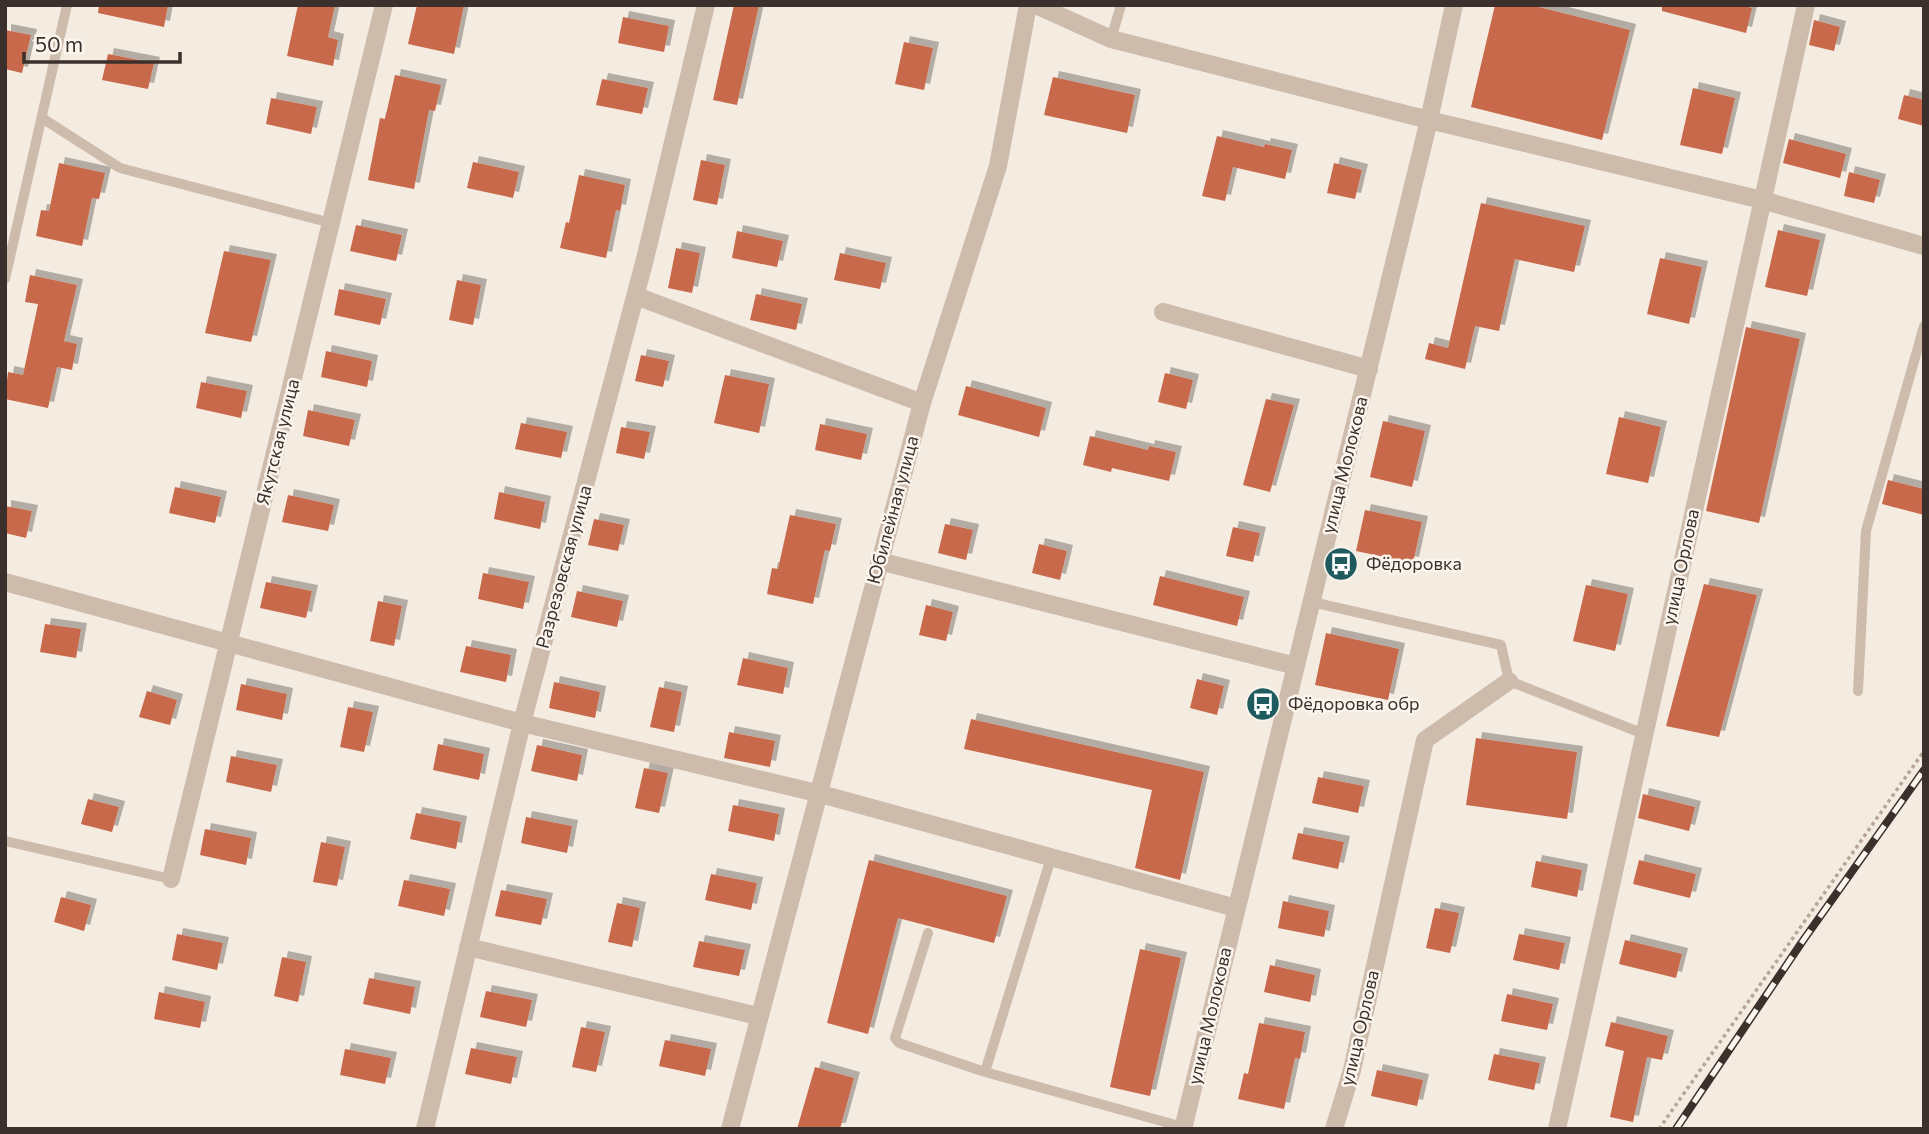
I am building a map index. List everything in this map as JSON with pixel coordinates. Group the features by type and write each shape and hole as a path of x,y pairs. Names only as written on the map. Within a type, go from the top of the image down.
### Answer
{"street":[{"name":"Якутская улица","path":"171,879 384,5"},
{"name":"Разрезовская улица","path":"425,1129 522,723 636,296 706,5"},
{"name":"Юбилейная улица","path":"730,1129 922,403 998,166 1028,5"},
{"path":"1036,5 1111,38 1429,120 1762,200 1924,246"},
{"name":"улица Молокова","path":"1183,1128 1369,369 1454,5"},
{"name":"улица Орлова","path":"1557,1129 1806,5"},
{"path":"636,296 922,403"},
{"path":"1163,312 1369,369"},
{"path":"880,561 1296,666"},
{"path":"5,582 522,723 817,793 1236,908"},
{"name":"улица Орлова","path":"1334,1129 1352,1070 1425,740 1509,681"},
{"path":"468,947 758,1016"}],"lane":[{"path":"5,279 67,5"},
{"path":"1111,38 1121,5"},
{"path":"41,118 120,168 331,223"},
{"path":"1858,691 1866,531 1924,326"},
{"path":"1312,601 1502,645 1509,681 1644,734"},
{"path":"5,841 171,879"},
{"path":"985,1072 1051,858"},
{"path":"928,933 895,1038 904,1046 985,1072 1183,1128"}],"path":[{"path":"1659,1129 1924,751"}],"building":[{"path":"99,5 168,5 164,27 98,13"},
{"path":"298,5 335,5 328,37 338,40 333,66 287,56"},
{"path":"417,5 464,5 454,54 408,44"},
{"path":"734,5 759,5 737,105 713,100"},
{"path":"1495,5 1531,5 1630,30 1602,140 1471,107"},
{"path":"1662,5 1740,5 1752,8 1746,33 1662,11"},
{"path":"623,17 669,26 664,52 618,43"},
{"path":"1814,20 1840,27 1834,51 1809,45"},
{"path":"5,30 31,35 22,73 5,69"},
{"path":"904,42 933,48 924,90 895,84"},
{"path":"108,54 154,63 148,89 102,80"},
{"path":"395,75 441,85 435,111 429,110 414,189 368,180 380,118 385,119"},
{"path":"1053,77 1135,95 1127,133 1044,115"},
{"path":"602,79 648,88 642,114 596,105"},
{"path":"1693,88 1735,98 1722,154 1680,145"},
{"path":"1904,95 1924,100 1924,126 1898,119"},
{"path":"271,98 317,107 311,134 266,124"},
{"path":"1217,136 1264,147 1265,144 1292,150 1285,179 1233,167 1225,201 1202,196"},
{"path":"1789,139 1846,154 1840,178 1783,163"},
{"path":"701,160 725,165 717,205 693,200"},
{"path":"473,162 519,172 513,198 467,188"},
{"path":"59,163 105,173 99,199 92,198 82,246 36,236 41,210 49,211"},
{"path":"1334,163 1362,170 1355,199 1327,193"},
{"path":"1849,172 1880,180 1874,203 1844,196"},
{"path":"579,175 625,185 620,211 616,210 606,258 560,248 566,222 569,223"},
{"path":"1481,203 1585,226 1574,272 1515,259 1499,331 1475,326 1465,369 1425,359 1429,343 1448,348"},
{"path":"356,225 402,235 396,261 350,251"},
{"path":"1778,230 1820,240 1807,296 1765,287"},
{"path":"737,231 783,241 777,267 732,258"},
{"path":"676,248 700,253 692,293 668,288"},
{"path":"224,251 271,260 251,342 205,333"},
{"path":"840,253 886,263 880,289 834,280"},
{"path":"1660,258 1702,267 1689,324 1647,314"},
{"path":"30,275 77,285 64,341 77,344 72,370 57,367 48,408 5,399 8,372 23,375 38,304 25,302"},
{"path":"457,280 481,285 473,325 449,320"},
{"path":"339,289 386,299 380,325 334,315"},
{"path":"756,294 802,304 796,330 750,320"},
{"path":"1746,327 1800,339 1759,523 1706,511"},
{"path":"326,351 372,361 367,387 321,377"},
{"path":"641,355 669,361 663,387 635,381"},
{"path":"1165,373 1193,380 1186,409 1158,402"},
{"path":"725,375 769,384 759,433 714,423"},
{"path":"201,382 247,391 241,418 196,408"},
{"path":"966,386 1046,408 1039,437 958,415"},
{"path":"1266,399 1294,405 1270,492 1243,485"},
{"path":"308,410 355,420 349,446 303,436"},
{"path":"1619,417 1661,427 1648,483 1606,474"},
{"path":"1383,421 1425,431 1412,487 1370,477"},
{"path":"521,423 567,432 561,458 515,449"},
{"path":"820,424 867,434 861,460 815,450"},
{"path":"621,427 650,432 644,459 616,453"},
{"path":"1090,436 1148,450 1149,446 1176,452 1169,481 1112,468 1111,472 1083,465"},
{"path":"1888,480 1924,489 1924,515 1882,504"},
{"path":"175,487 221,497 215,523 169,513"},
{"path":"499,492 545,502 540,529 494,519"},
{"path":"288,495 334,505 328,531 282,522"},
{"path":"5,506 32,511 26,538 5,533"},
{"path":"1365,510 1422,522 1413,563 1356,551"},
{"path":"790,515 836,524 830,551 825,550 813,604 767,594 772,568 778,569"},
{"path":"594,519 624,525 618,551 588,545"},
{"path":"945,524 973,530 966,560 938,553"},
{"path":"1233,527 1260,533 1253,562 1226,556"},
{"path":"1039,544 1067,551 1060,580 1032,573"},
{"path":"483,573 529,582 523,609 478,599"},
{"path":"1160,576 1244,597 1237,626 1153,605"},
{"path":"266,582 312,591 306,618 260,608"},
{"path":"1704,584 1757,595 1719,737 1666,726"},
{"path":"1586,585 1628,594 1615,651 1573,641"},
{"path":"577,591 623,601 617,627 571,617"},
{"path":"378,601 402,606 394,646 370,641"},
{"path":"926,605 953,612 946,641 919,635"},
{"path":"45,624 81,629 76,658 40,652"},
{"path":"1326,633 1399,649 1388,700 1315,685"},
{"path":"466,646 511,655 506,682 460,672"},
{"path":"743,658 788,668 783,694 737,685"},
{"path":"1197,679 1224,686 1217,715 1190,708"},
{"path":"554,682 600,692 595,718 549,708"},
{"path":"241,684 287,694 282,720 236,710"},
{"path":"659,687 682,692 674,732 650,727"},
{"path":"147,691 177,700 170,725 139,717"},
{"path":"348,707 373,712 364,752 340,747"},
{"path":"971,719 1204,772 1180,880 1135,868 1152,790 964,749"},
{"path":"729,732 775,741 770,767 724,758"},
{"path":"1476,738 1577,752 1567,819 1466,805"},
{"path":"438,744 484,754 479,780 433,770"},
{"path":"537,745 582,755 577,781 531,771"},
{"path":"231,756 277,765 271,792 226,782"},
{"path":"644,768 668,773 659,813 635,808"},
{"path":"1318,777 1364,786 1358,813 1312,803"},
{"path":"1643,794 1695,807 1689,831 1638,818"},
{"path":"88,799 119,807 112,832 81,824"},
{"path":"733,805 779,814 774,841 728,831"},
{"path":"416,813 461,822 456,849 410,839"},
{"path":"526,817 572,826 567,853 521,843"},
{"path":"205,829 251,838 246,865 200,855"},
{"path":"1298,833 1344,842 1338,869 1292,859"},
{"path":"321,842 345,847 337,886 313,882"},
{"path":"869,860 1007,896 994,943 898,918 868,1034 827,1023"},
{"path":"1639,860 1696,874 1690,898 1633,884"},
{"path":"1536,861 1582,870 1577,897 1531,887"},
{"path":"711,874 757,883 751,910 705,900"},
{"path":"404,880 450,889 444,916 398,906"},
{"path":"501,890 547,899 541,925 495,916"},
{"path":"61,897 91,905 84,931 54,922"},
{"path":"1283,901 1329,911 1324,937 1278,928"},
{"path":"617,903 640,908 632,947 608,942"},
{"path":"1435,908 1459,913 1450,953 1426,948"},
{"path":"177,934 223,943 217,970 172,960"},
{"path":"1519,934 1565,943 1559,970 1513,960"},
{"path":"1625,940 1682,954 1676,978 1619,964"},
{"path":"699,941 745,950 739,976 693,967"},
{"path":"1140,949 1181,958 1150,1096 1110,1087"},
{"path":"282,957 306,962 298,1002 274,996"},
{"path":"1270,965 1315,975 1310,1002 1264,992"},
{"path":"369,978 415,987 410,1014 363,1004"},
{"path":"486,991 532,1000 526,1027 480,1017"},
{"path":"159,992 205,1002 200,1028 154,1019"},
{"path":"1507,994 1553,1004 1547,1030 1501,1021"},
{"path":"1611,1022 1668,1036 1662,1060 1647,1057 1633,1122 1610,1117 1624,1051 1605,1046"},
{"path":"1259,1023 1305,1032 1300,1059 1295,1058 1284,1109 1238,1099 1244,1073 1248,1074"},
{"path":"581,1027 605,1032 596,1072 572,1067"},
{"path":"665,1040 711,1049 705,1076 659,1066"},
{"path":"471,1048 517,1057 511,1084 465,1074"},
{"path":"345,1049 391,1058 385,1084 340,1075"},
{"path":"1494,1054 1540,1063 1534,1090 1488,1080"},
{"path":"815,1067 854,1078 840,1129 797,1129"},
{"path":"1377,1070 1423,1080 1417,1106 1371,1096"}],"railway":[{"path":"1676,1129 1802,942 1924,770"}],"place":[{"name":"Фёдоровка","path":"1341,564"},
{"name":"Фёдоровка обр","path":"1263,704"}]}
